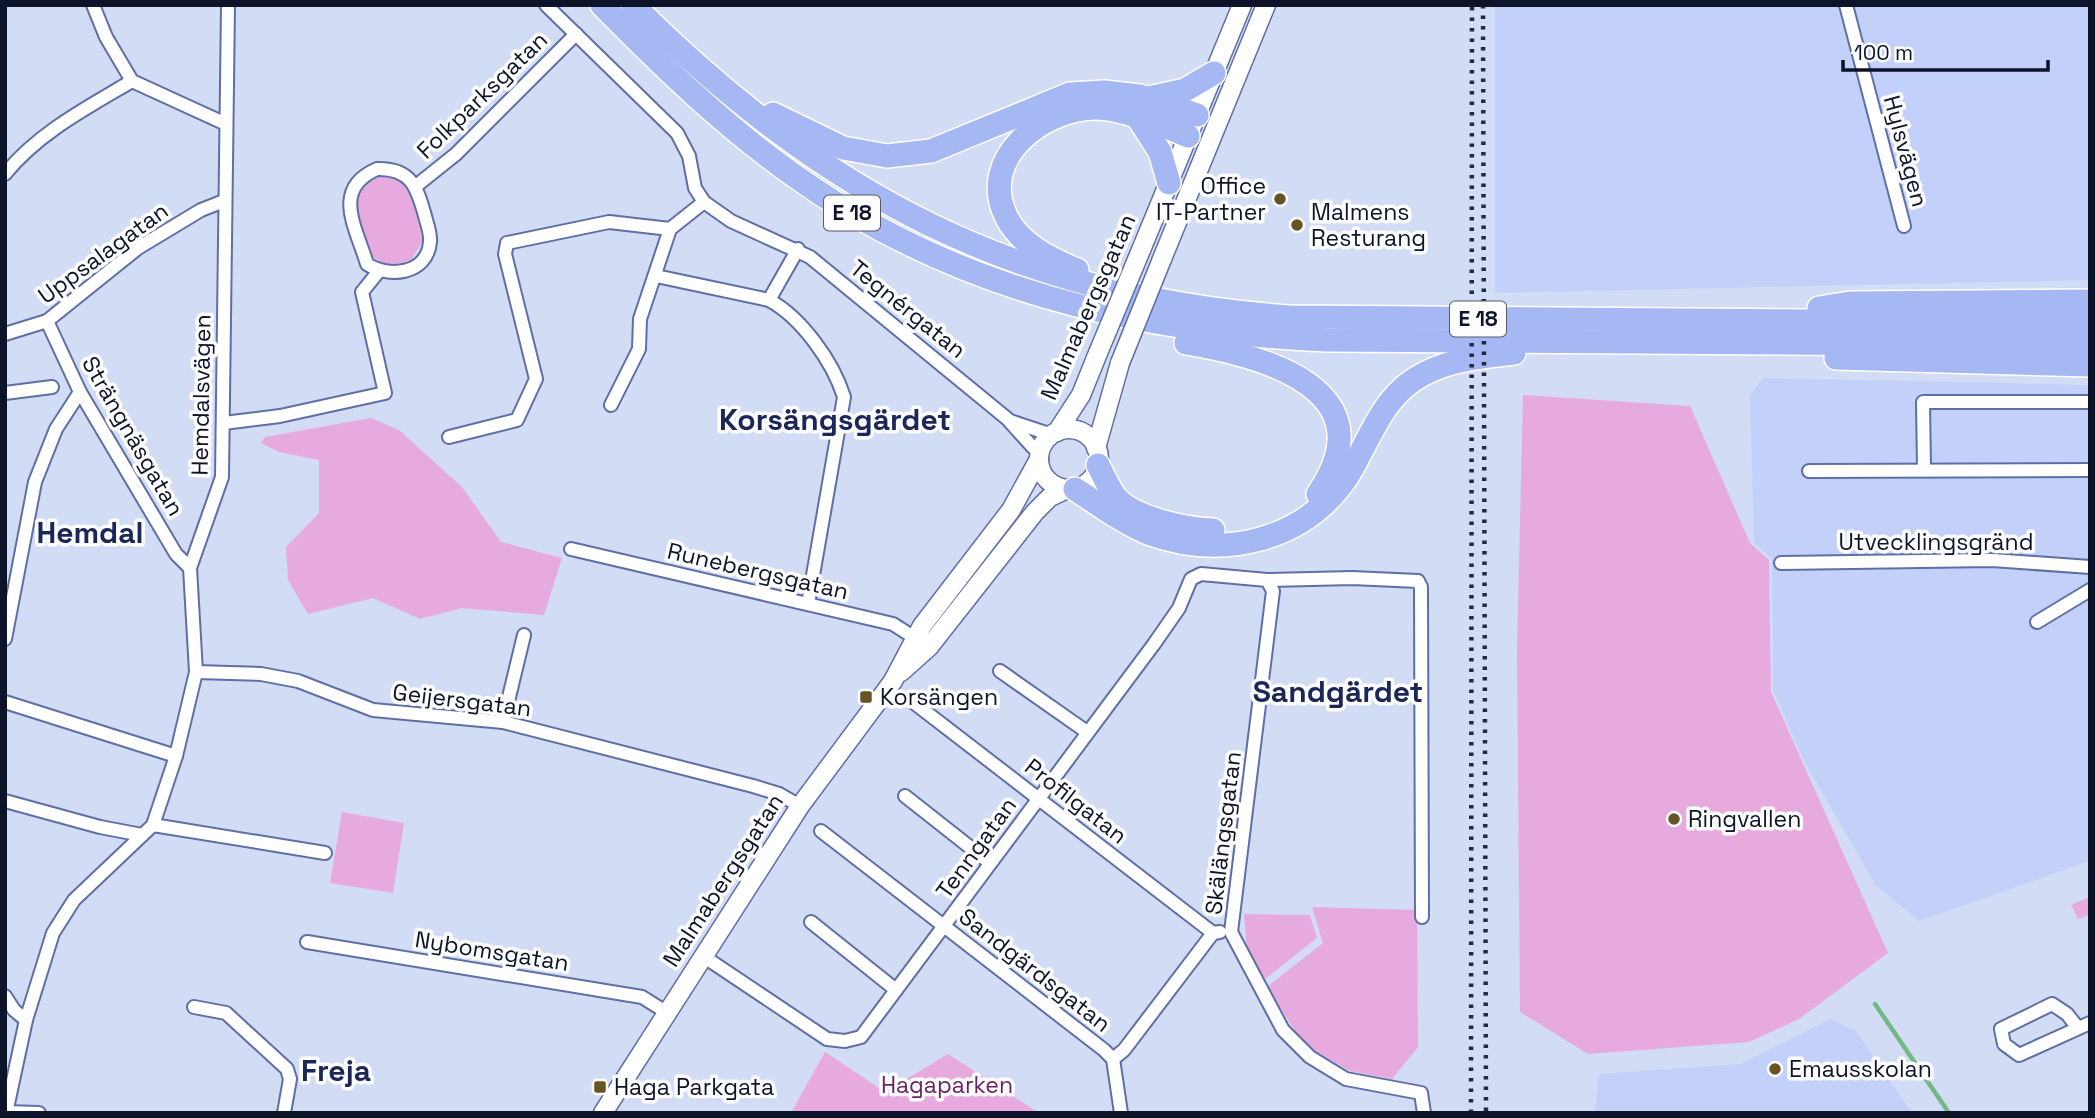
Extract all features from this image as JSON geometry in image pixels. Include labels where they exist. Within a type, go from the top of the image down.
[{"type":"highway","name":"E 18","points":[[602,5],[723,118],[793,175],[854,214],[950,262],[989,278],[1089,310],[1157,323],[1276,338],[2090,345]]},
{"type":"highway","name":"E 18","points":[[634,5],[750,111],[851,184],[955,239],[1050,275],[1097,288],[1178,305],[1289,317],[2090,323]]},
{"type":"highway","name":"E 18","points":[[658,29],[676,30],[745,94],[783,120],[843,148],[872,155],[915,155],[931,151],[1070,94],[1104,92],[1149,98],[1207,119]]},
{"type":"highway","points":[[1149,98],[1185,90],[1214,73]]},
{"type":"highway","name":"E 18","points":[[1097,288],[1086,273],[1042,254],[1022,238],[1006,217],[1002,204],[1003,167],[1022,138],[1044,121],[1062,113],[1096,108],[1114,110],[1198,140]]},
{"type":"highway","points":[[1139,119],[1160,152],[1168,183]]},
{"type":"highway","name":"E 18","points":[[1743,320],[1850,303],[2090,301]]},
{"type":"highway","name":"E 18","points":[[1097,457],[1113,495],[1133,509],[1168,523],[1198,529],[1234,530],[1267,525],[1303,508],[1318,494],[1332,472],[1338,454],[1337,429],[1331,408],[1319,391],[1277,366],[1216,348],[1167,339],[1157,323]]},
{"type":"highway","name":"E 18","points":[[1071,489],[1145,532],[1175,541],[1239,544],[1273,536],[1295,527],[1331,498],[1348,474],[1385,408],[1410,382],[1446,364],[1523,352],[1547,342]]},
{"type":"highway","name":"E 18","points":[[1726,343],[1763,354],[2090,365]]},
{"type":"main road","name":"Malmabergsgatan","points":[[1207,119],[1214,73],[1242,5]]},
{"type":"main road","name":"Malmabergsgatan","points":[[1097,457],[1120,363],[1162,259],[1198,140],[1266,5]]},
{"type":"main road","name":"Malmabergsgatan","points":[[1054,433],[1081,395],[1168,183],[1198,140]]},
{"type":"main road","points":[[1074,430],[1085,435],[1097,457],[1086,484],[1071,489],[1052,485],[1044,477],[1039,457],[1054,433],[1074,430]]},
{"type":"main road","name":"Malmabergsgatan","points":[[922,642],[1011,510],[1039,457]]},
{"type":"main road","name":"Malmabergsgatan","points":[[603,1113],[800,806],[892,681],[922,642],[1035,512],[1050,497],[1071,489]]},
{"type":"street","points":[[93,5],[106,37],[132,81],[226,124]]},
{"type":"street","name":"Hemdalsvägen","points":[[6,1112],[26,1020],[53,933],[64,913],[153,825],[176,755],[196,672],[190,568],[222,477],[228,5]]},
{"type":"street","points":[[547,5],[677,133],[688,156],[695,188],[704,201],[670,229],[640,319],[639,349],[611,405]]},
{"type":"street","name":"Hylsvägen","points":[[1846,5],[1904,226]]},
{"type":"street","name":"Folkparksgatan","points":[[416,186],[456,154],[576,34]]},
{"type":"street","points":[[5,174],[29,148],[132,81]]},
{"type":"street","points":[[377,169],[403,173],[416,186],[430,242],[427,252],[400,274],[379,271],[367,264],[349,202],[350,195],[364,175],[377,169]]},
{"type":"street","name":"Uppsalagatan","points":[[5,334],[47,321],[138,248],[201,210],[224,201]]},
{"type":"street","name":"Tegnérgatan","points":[[704,201],[731,221],[797,249],[845,284],[1010,421],[1039,457]]},
{"type":"street","points":[[449,437],[517,420],[536,379],[505,254],[507,243],[609,222],[670,229]]},
{"type":"street","points":[[769,300],[797,249]]},
{"type":"street","points":[[224,423],[290,414],[385,393],[362,292],[379,271]]},
{"type":"street","points":[[656,276],[769,300],[801,326],[839,381],[844,397],[808,604]]},
{"type":"street","name":"Strängnäsgatan","points":[[47,321],[80,392],[176,554],[190,568]]},
{"type":"street","points":[[5,393],[52,387]]},
{"type":"street","points":[[5,639],[35,482],[56,429],[80,392]]},
{"type":"street","points":[[1924,470],[1923,402],[2090,402]]},
{"type":"street","name":"Tegnérgatan","points":[[1010,421],[1054,433]]},
{"type":"street","points":[[1809,471],[2090,470]]},
{"type":"street","name":"Runebergsgatan","points":[[571,549],[893,624],[922,642]]},
{"type":"street","name":"Utvecklingsgränd","points":[[1781,564],[1992,560],[2090,567]]},
{"type":"street","name":"Tenngatan","points":[[703,956],[827,1039],[845,1041],[860,1037],[1154,644],[1179,608],[1191,579],[1201,574],[1249,576],[1267,580]]},
{"type":"street","points":[[1267,580],[1418,581],[1421,600],[1422,917]]},
{"type":"street","name":"Skälängsgatan","points":[[1267,580],[1273,591],[1231,932],[1273,1013],[1294,1042],[1328,1071],[1346,1079],[1421,1093],[1424,1113]]},
{"type":"street","points":[[2037,622],[2090,590]]},
{"type":"street","points":[[503,722],[524,635]]},
{"type":"street","points":[[1000,671],[1087,732]]},
{"type":"street","name":"Geijersgatan","points":[[196,672],[261,674],[298,681],[373,710],[503,722],[753,786],[779,794],[800,806]]},
{"type":"street","points":[[5,702],[176,755]]},
{"type":"street","name":"Profilgatan","points":[[912,702],[1213,933]]},
{"type":"street","points":[[905,796],[990,863]]},
{"type":"street","points":[[5,801],[100,827],[142,835]]},
{"type":"street","points":[[153,825],[325,853]]},
{"type":"street","name":"Sandgärdsgatan","points":[[821,831],[1113,1059],[1113,1076],[1121,1113]]},
{"type":"street","points":[[811,922],[896,990]]},
{"type":"street","points":[[1113,1059],[1124,1050],[1213,933],[1231,932]]},
{"type":"street","name":"Nybomsgatan","points":[[307,942],[642,998],[666,1012]]},
{"type":"street","points":[[5,996],[14,1010],[26,1020]]},
{"type":"street","points":[[2052,1004],[2084,1026],[2019,1055],[2004,1044],[2001,1028],[2052,1004]]},
{"type":"street","points":[[194,1007],[226,1013],[287,1069],[290,1079],[284,1113]]},
{"type":"street","points":[[6,1112],[39,1113]]},
{"type":"shaded area","points":[[1495,5],[2090,5],[2090,280],[1495,293]]},
{"type":"shaded area","points":[[1763,378],[2090,385],[2090,861],[1919,921],[1875,884],[1804,761],[1773,690],[1772,559],[1754,543],[1750,395]]},
{"type":"shaded area","name":"Emausskolan","points":[[1831,1019],[1856,1031],[1912,1113],[1595,1113],[1599,1074],[1740,1064]]},
{"type":"green space","points":[[391,172],[409,184],[424,239],[411,260],[390,266],[370,256],[355,203],[362,180]]},
{"type":"green space","name":"Ringvallen","points":[[1523,395],[1690,406],[1750,543],[1769,560],[1771,692],[1888,953],[1799,1019],[1749,1042],[1588,1054],[1520,1012],[1517,650]]},
{"type":"green space","points":[[371,418],[399,430],[462,487],[501,542],[562,558],[544,615],[462,608],[420,619],[373,598],[308,614],[288,580],[286,547],[319,513],[319,460],[279,452],[261,443],[265,437]]},
{"type":"green space","points":[[342,812],[404,823],[393,893],[330,883]]},
{"type":"green space","points":[[2090,897],[2090,915],[2078,919],[2071,905]]},
{"type":"green space","points":[[1312,907],[1417,910],[1418,1047],[1392,1079],[1350,1071],[1304,1045],[1267,987],[1323,943]]},
{"type":"green space","points":[[1244,914],[1310,915],[1317,938],[1265,979],[1247,950]]},
{"type":"green space","name":"Hagaparken","points":[[825,1052],[885,1092],[948,1054],[1039,1113],[791,1113]]},
{"type":"waterway","points":[[1875,1004],[1949,1113]]},
{"type":"railway","points":[[1471,1113],[1472,5]]},
{"type":"railway","points":[[1483,5],[1486,1113]]},
{"type":"place","name":"Office IT-Partner","points":[[1280,199]]},
{"type":"place","name":"Malmens Resturang","points":[[1297,225]]},
{"type":"place","name":"Korsängen","points":[[866,697]]},
{"type":"place","name":"Ringvallen","points":[[1674,819]]},
{"type":"place","name":"Emausskolan","points":[[1775,1069]]},
{"type":"place","name":"Haga Parkgata","points":[[600,1087]]},
{"type":"district","name":"Korsängsgärdet","points":[[835,420]]},
{"type":"district","name":"Hemdal","points":[[90,533]]},
{"type":"district","name":"Sandgärdet","points":[[1338,692]]},
{"type":"district","name":"Freja","points":[[336,1071]]}]
